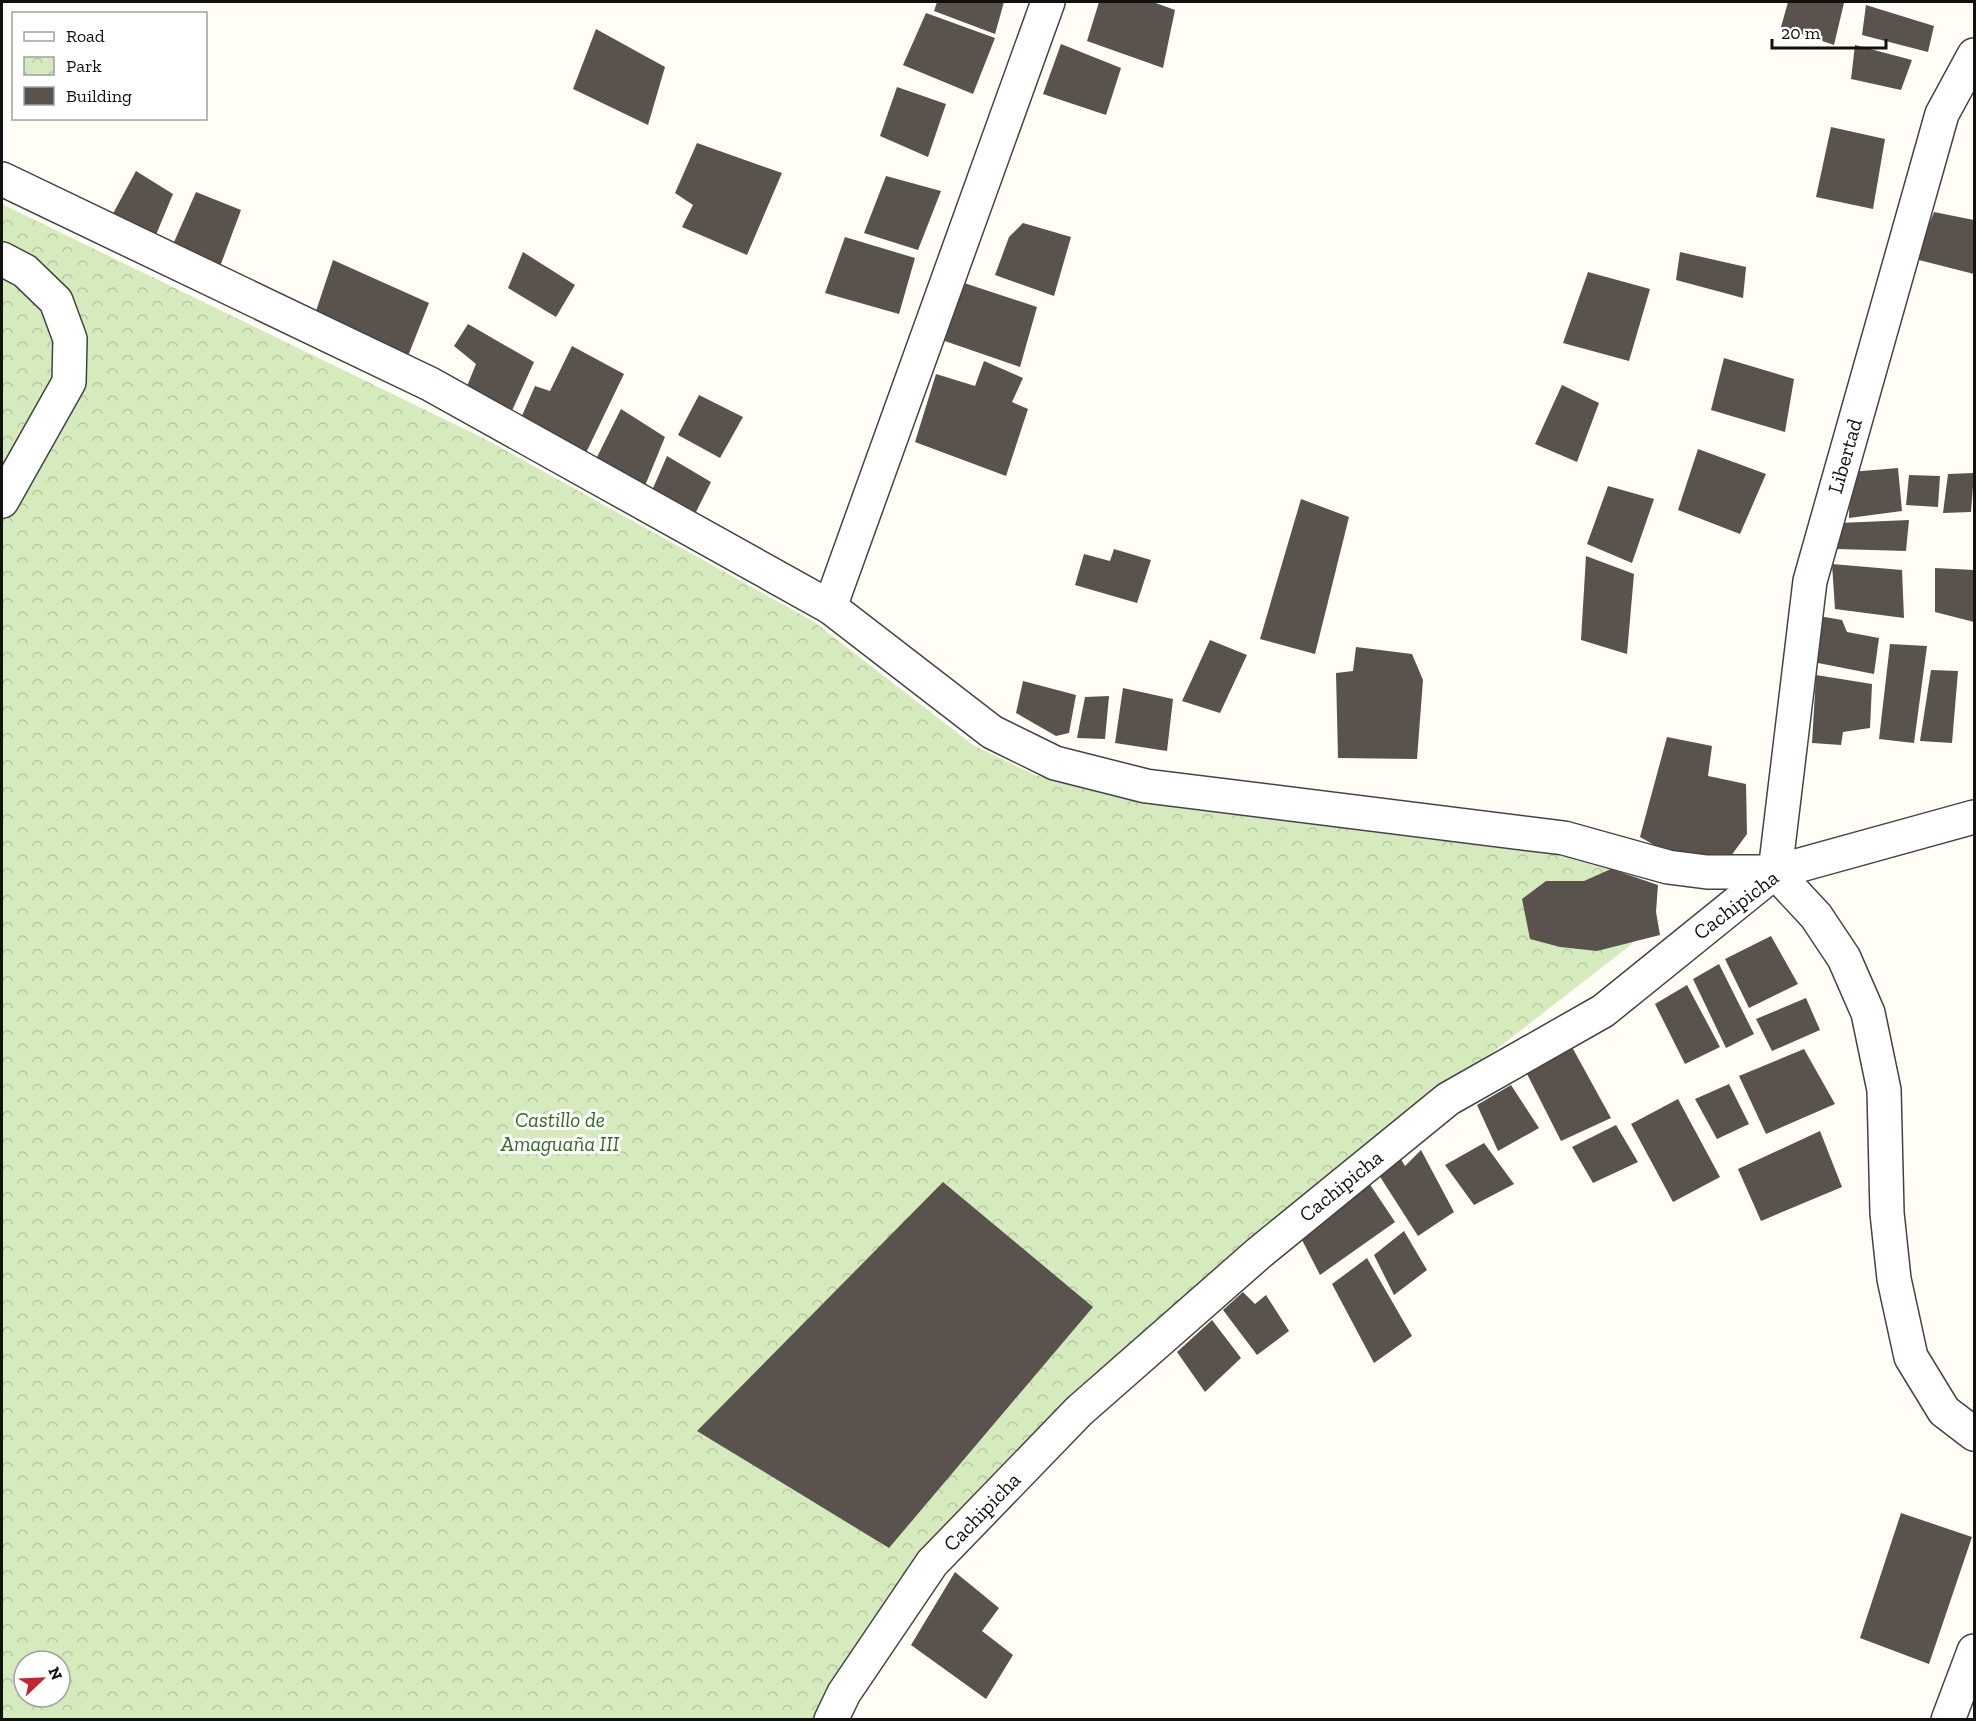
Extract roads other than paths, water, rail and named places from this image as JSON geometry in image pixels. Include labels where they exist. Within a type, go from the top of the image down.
[{"type":"street","points":[[830,607],[1048,2]]},
{"type":"street","name":"Libertad","points":[[1775,872],[1810,581],[1942,114],[1974,55]]},
{"type":"street","points":[[2,179],[430,384],[830,607],[992,732],[1055,763],[1146,786],[1564,838],[1668,867],[1707,872],[1775,872],[1816,916],[1844,958],[1868,1013],[1884,1090],[1887,1213],[1894,1279],[1911,1357],[1944,1412],[1974,1434]]},
{"type":"street","points":[[2,259],[25,271],[56,301],[70,339],[69,382],[2,501]]},
{"type":"street","name":"Cachipicha","points":[[831,1719],[844,1693],[932,1563],[1079,1411],[1259,1253],[1448,1099],[1603,1011],[1775,872],[1974,817]]},
{"type":"street","points":[[1948,1719],[1974,1651]]},
{"type":"park label","name":"Castillo de Amaguaña III","points":[[560,1132]]}]
